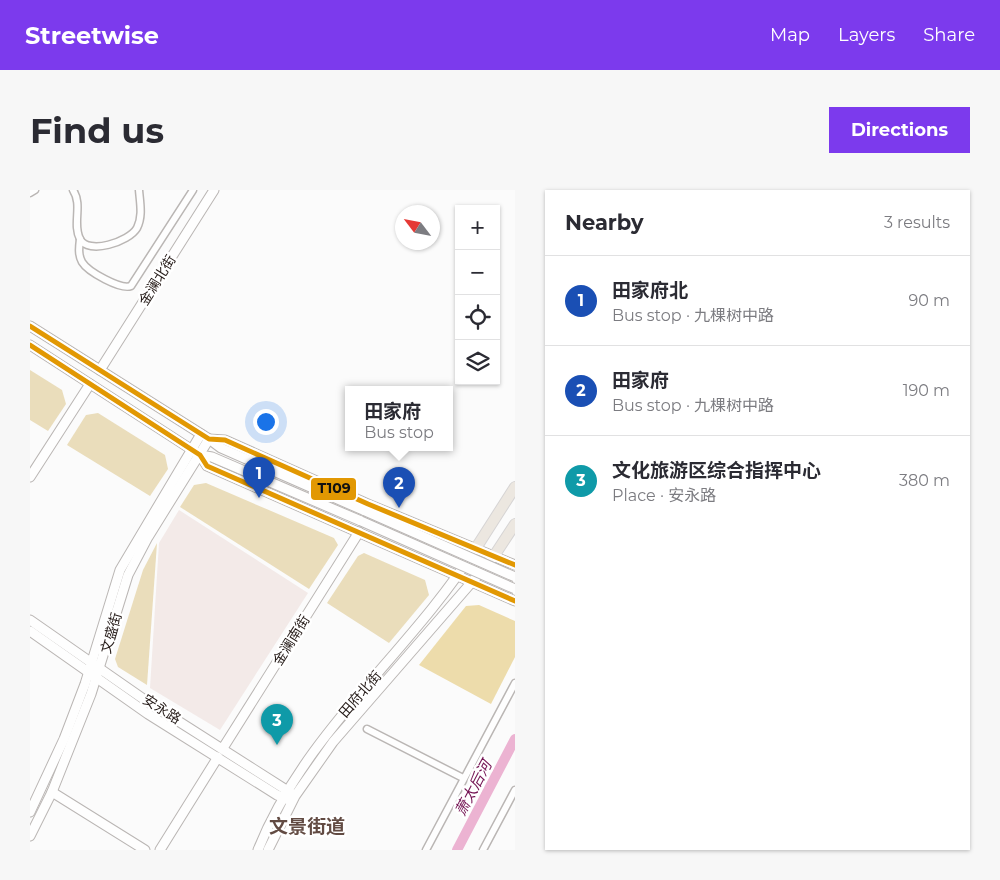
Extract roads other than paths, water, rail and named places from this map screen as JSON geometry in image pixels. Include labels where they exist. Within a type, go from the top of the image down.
[{"type":"main road","name":"金澜北街","points":[[100,370],[214,190]]},
{"type":"main road","points":[[30,326],[220,448],[515,577]]},
{"type":"main road","points":[[30,345],[196,452],[212,457],[515,589]]},
{"type":"main road","points":[[30,477],[90,384]]},
{"type":"main road","points":[[205,437],[225,440],[368,504],[515,565]]},
{"type":"main road","name":"文盛街","points":[[30,836],[52,792],[98,678],[128,574],[205,437]]},
{"type":"main road","points":[[196,452],[208,466],[515,601]]},
{"type":"main road","name":"文盛街","points":[[30,812],[64,739],[89,672],[120,570],[196,452]]},
{"type":"main road","points":[[476,548],[515,487]]},
{"type":"main road","points":[[494,556],[515,524]]},
{"type":"main road","name":"金澜南街","points":[[223,748],[359,532]]},
{"type":"main road","name":"田府北街","points":[[258,850],[325,735],[405,643],[458,577],[476,548]]},
{"type":"main road","name":"田府北街","points":[[268,850],[290,796],[344,729],[494,556]]},
{"type":"main road","name":"安永路","points":[[30,620],[142,698],[223,748],[290,796]]},
{"type":"main road","name":"安永路","points":[[30,631],[148,714],[290,796]]},
{"type":"main road","points":[[160,850],[218,756]]},
{"type":"main road","points":[[52,792],[145,850]]},
{"type":"street","points":[[30,193],[35,190]]},
{"type":"street","points":[[74,190],[78,204],[79,255],[85,266],[122,287],[131,286],[193,190]]},
{"type":"street","points":[[80,239],[84,243],[92,245],[115,244],[128,237],[134,232],[139,220],[139,190]]},
{"type":"street","points":[[426,850],[515,683]]},
{"type":"street","points":[[367,730],[463,778]]},
{"type":"street","points":[[483,850],[515,790]]},
{"type":"waterway","name":"萧太后河","points":[[457,850],[515,739]]},
{"type":"place","name":"田家府北","points":[[259,498]]},
{"type":"place","name":"田家府","points":[[399,508]]},
{"type":"place","name":"文化旅游区综合指挥中心","points":[[277,745]]},
{"type":"district","name":"文景街道","points":[[307,826]]}]
